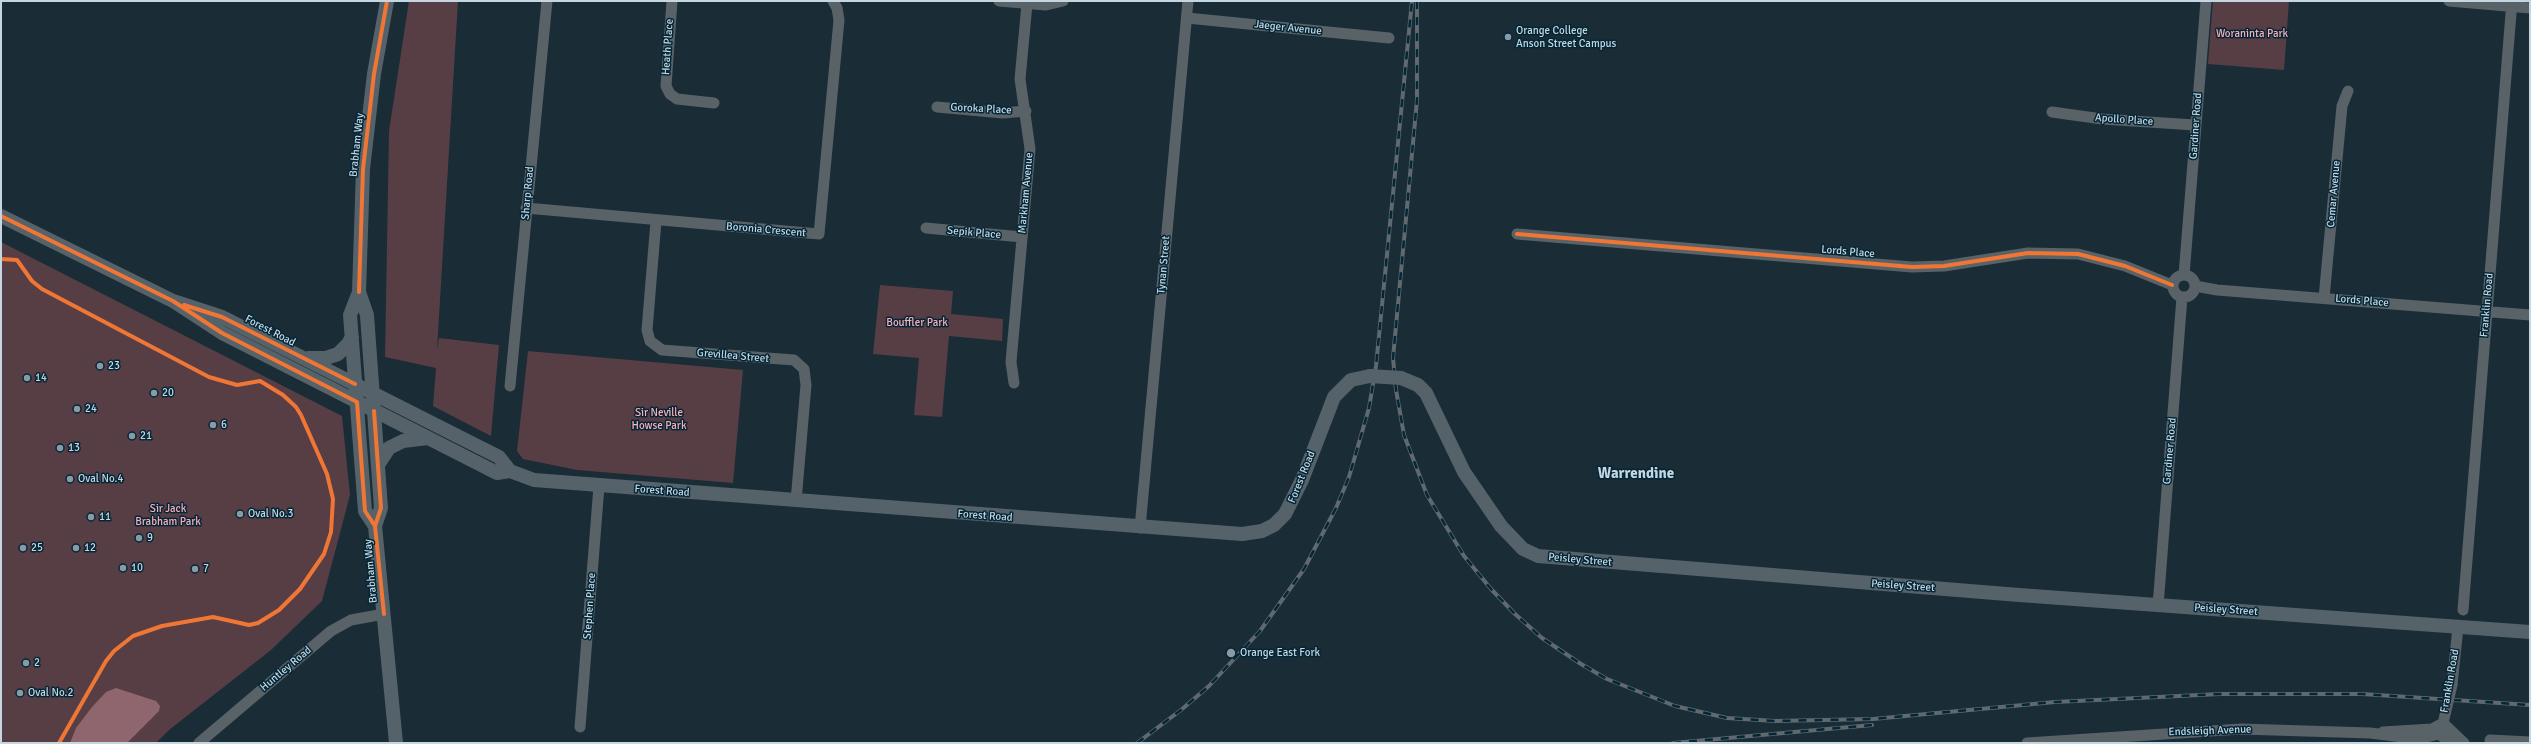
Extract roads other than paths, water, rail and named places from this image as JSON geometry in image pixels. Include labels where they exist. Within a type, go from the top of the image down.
[{"type":"main road","name":"Brabham Way","points":[[375,526],[365,511],[350,315],[359,292],[363,169],[374,74],[387,1]]},
{"type":"main road","name":"Forest Road","points":[[1,216],[173,301],[222,333],[497,473],[510,471],[534,480],[1140,528],[1242,534],[1262,531],[1274,525],[1293,502],[1334,397],[1351,380],[1370,376]]},
{"type":"main road","name":"Brabham Way","points":[[359,292],[367,315],[381,508],[375,526],[396,743]]},
{"type":"main road","name":"Forest Road","points":[[173,301],[222,317],[373,392],[499,457],[510,471]]},
{"type":"main road","points":[[301,357],[314,359],[334,356],[345,347],[352,337]]},
{"type":"main road","name":"Peisley Street","points":[[1370,376],[1401,378],[1418,385],[1426,393],[1464,472],[1501,526],[1523,549],[1538,556],[2158,606],[2530,632]]},
{"type":"main road","points":[[378,465],[389,448],[404,441],[429,438]]},
{"type":"street","name":"Sharp Road","points":[[510,386],[547,1]]},
{"type":"street","name":"Heath Place","points":[[672,1],[666,86],[670,94],[677,99],[714,103]]},
{"type":"street","name":"Boronia Crescent","points":[[526,208],[656,221],[819,234],[839,20],[837,8],[833,1]]},
{"type":"street","points":[[999,1],[1054,5],[1062,1]]},
{"type":"street","name":"Tynan Street","points":[[1140,528],[1188,1]]},
{"type":"street","name":"Gardiner Road","points":[[2184,275],[2206,1]]},
{"type":"street","points":[[2449,1],[2512,4],[2530,8]]},
{"type":"street","name":"Markham Avenue","points":[[1014,383],[1011,362],[1030,149],[1020,70],[1026,4]]},
{"type":"street","name":"Franklin Road","points":[[2463,610],[2512,4]]},
{"type":"street","name":"Jaeger Avenue","points":[[1186,18],[1389,38]]},
{"type":"street","name":"Cemar Avenue","points":[[2324,298],[2342,106],[2348,91]]},
{"type":"street","name":"Goroka Place","points":[[937,107],[1003,113],[1026,110]]},
{"type":"street","name":"Apollo Place","points":[[2052,112],[2102,119],[2196,125]]},
{"type":"street","name":"Grevillea Street","points":[[656,221],[647,330],[650,340],[662,350],[794,360],[804,369],[806,385],[796,501]]},
{"type":"street","name":"Sepik Place","points":[[926,228],[1022,237]]},
{"type":"street","name":"Lords Place","points":[[1517,234],[1912,267],[1944,266],[2028,253],[2078,254],[2125,266],[2172,285]]},
{"type":"street","points":[[2184,275],[2193,280],[2195,286],[2190,296],[2182,298],[2176,295],[2172,285],[2175,279],[2184,275]]},
{"type":"street","name":"Lords Place","points":[[2195,286],[2530,315]]},
{"type":"street","name":"Gardiner Road","points":[[2158,606],[2182,298]]},
{"type":"street","name":"Stephen Place","points":[[580,727],[599,486]]},
{"type":"street","name":"Huntley Road","points":[[199,743],[331,631],[351,620],[384,614]]},
{"type":"street","name":"Franklin Road","points":[[2440,726],[2452,685],[2458,627]]},
{"type":"street","points":[[2440,726],[2451,743]]},
{"type":"street","points":[[2440,726],[2464,743]]},
{"type":"street","name":"Endsleigh Avenue","points":[[2398,737],[2440,726]]},
{"type":"street","name":"Endsleigh Avenue","points":[[2027,743],[2241,729],[2370,733],[2415,741],[2440,726]]},
{"type":"street","points":[[2490,740],[2530,742]]},
{"type":"railway","points":[[1137,743],[1181,710],[1209,686],[1260,631],[1304,569],[1336,508],[1349,477],[1369,408],[1376,366],[1412,1]]},
{"type":"railway","points":[[1417,1],[1417,100],[1393,358],[1396,390],[1404,435],[1427,495],[1464,556],[1491,589],[1515,614],[1542,638],[1581,664],[1607,679],[1675,706],[1727,718],[1775,721],[1873,719],[2055,702],[2220,694],[2362,694],[2530,705]]},
{"type":"railway","points":[[1673,743],[1872,725]]},
{"type":"place","name":"Orange College Anson Street Campus","points":[[1508,37]]},
{"type":"place","name":"23","points":[[100,366]]},
{"type":"place","name":"14","points":[[27,378]]},
{"type":"place","name":"20","points":[[154,393]]},
{"type":"place","name":"24","points":[[77,409]]},
{"type":"place","name":"6","points":[[213,425]]},
{"type":"place","name":"21","points":[[132,436]]},
{"type":"place","name":"13","points":[[60,448]]},
{"type":"place","name":"Oval No.4","points":[[70,479]]},
{"type":"place","name":"Oval No.3","points":[[240,514]]},
{"type":"place","name":"11","points":[[91,517]]},
{"type":"place","name":"9","points":[[139,538]]},
{"type":"place","name":"25","points":[[23,548]]},
{"type":"place","name":"12","points":[[76,548]]},
{"type":"place","name":"10","points":[[123,568]]},
{"type":"place","name":"7","points":[[195,569]]},
{"type":"place","name":"Orange East Fork","points":[[1231,653]]},
{"type":"place","name":"2","points":[[26,663]]},
{"type":"place","name":"Oval No.2","points":[[20,693]]},
{"type":"district","name":"Warrendine","points":[[1636,474]]},
{"type":"park label","name":"Woraninta Park","points":[[2252,34]]},
{"type":"park label","name":"Bouffler Park","points":[[917,323]]},
{"type":"park label","name":"Sir Neville Howse Park","points":[[659,419]]},
{"type":"park label","name":"Sir Jack Brabham Park","points":[[168,515]]}]
